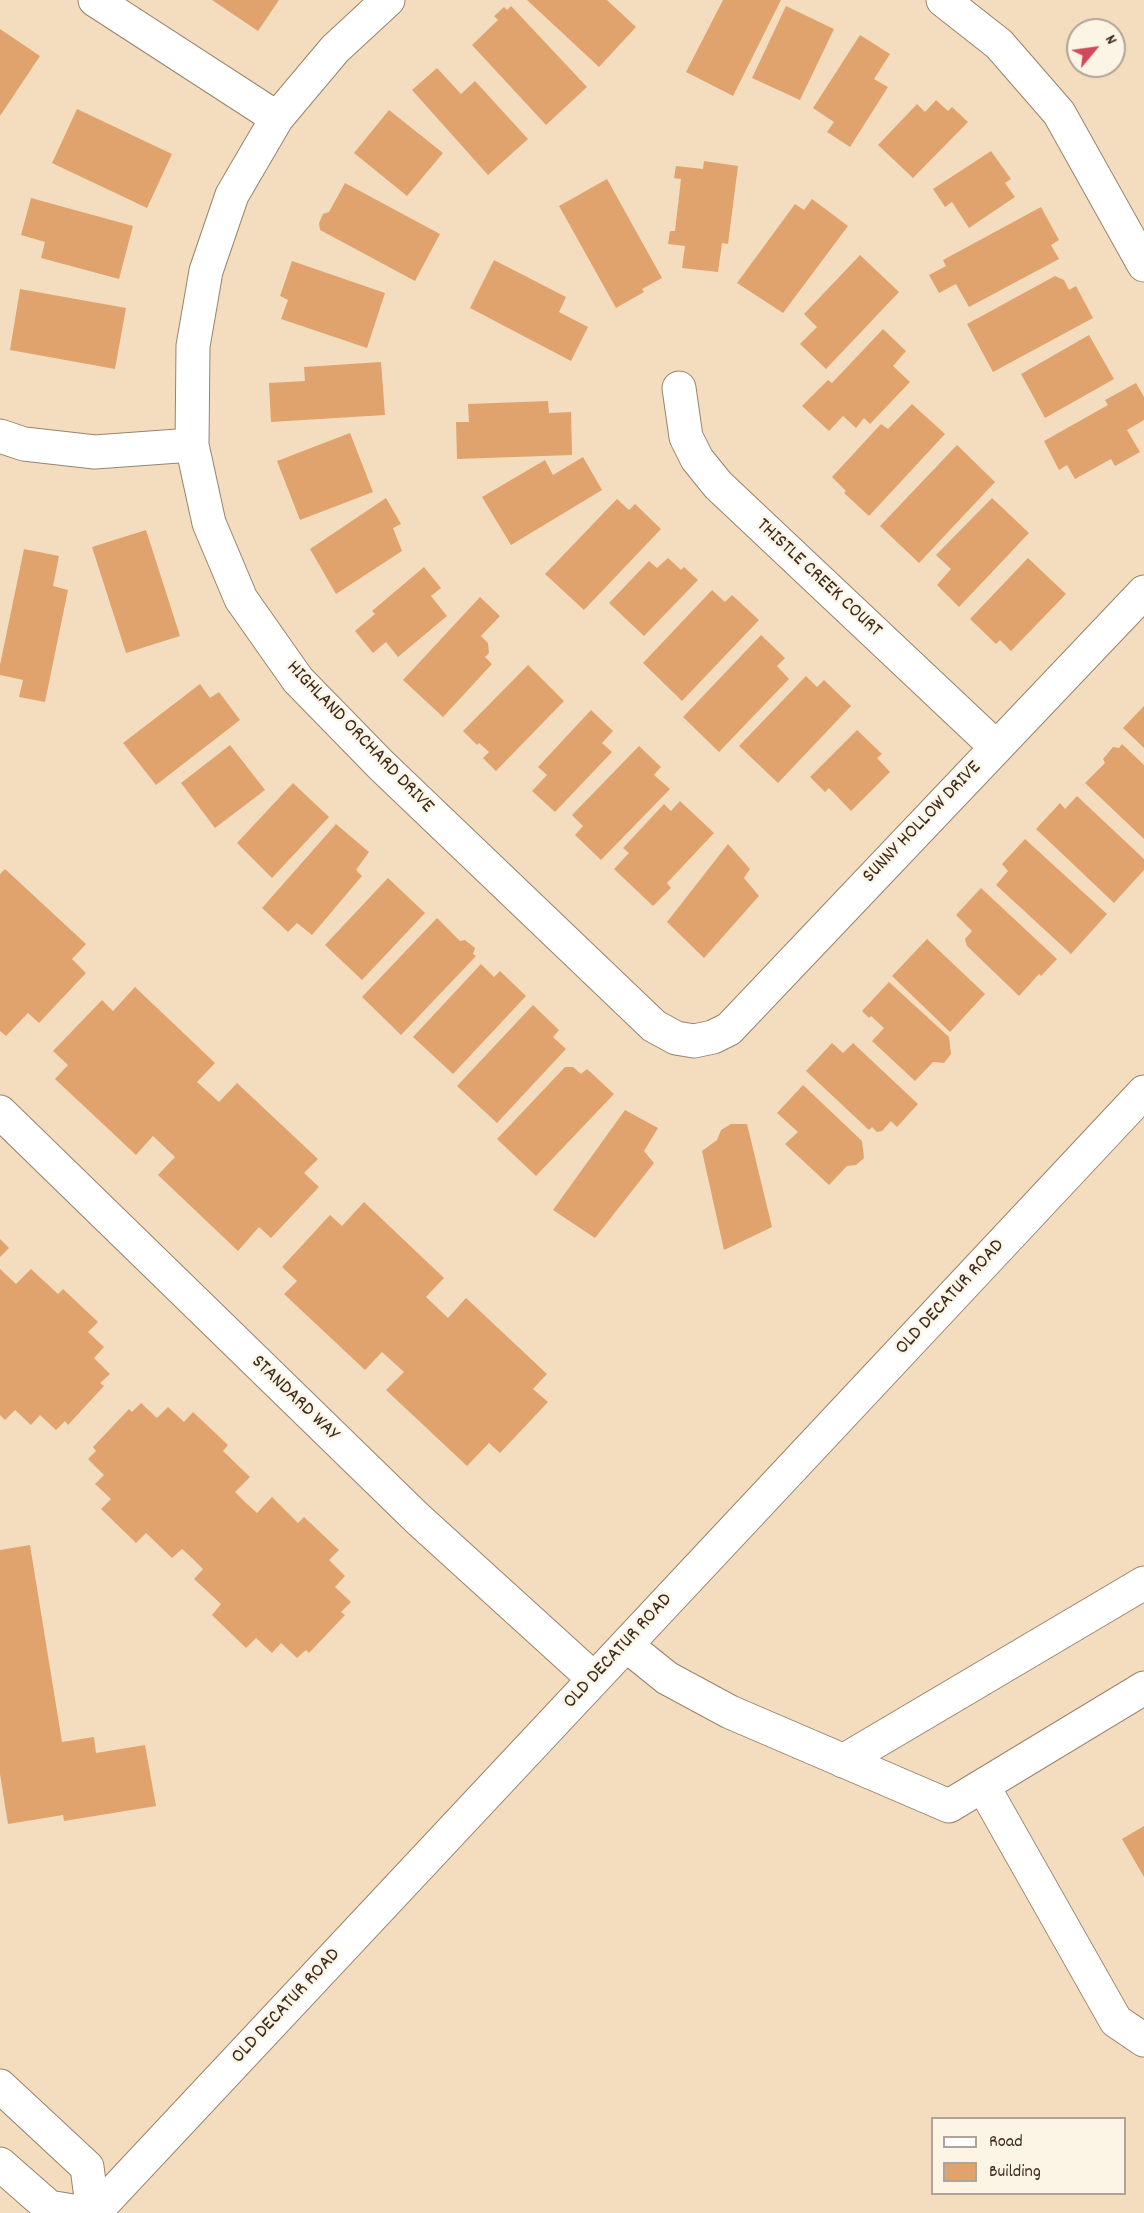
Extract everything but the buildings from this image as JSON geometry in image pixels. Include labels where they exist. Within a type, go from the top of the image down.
[{"type":"street","points":[[95,0],[277,118]]},
{"type":"street","name":"HIGHLAND ORCHARD DRIVE","points":[[388,0],[335,49],[277,118],[232,195],[206,271],[193,346],[192,446],[209,523],[241,598],[298,680],[381,765],[654,1026],[676,1038],[694,1041]]},
{"type":"street","points":[[943,0],[999,44],[1059,113],[1144,265]]},
{"type":"street","name":"THISTLE CREEK COURT","points":[[679,388],[686,437],[697,459],[718,485],[995,746]]},
{"type":"street","points":[[0,436],[24,444],[95,452],[192,446]]},
{"type":"street","name":"SUNNY HOLLOW DRIVE","points":[[694,1041],[713,1037],[729,1029],[995,746],[1144,592]]},
{"type":"street","name":"OLD DECATUR ROAD","points":[[94,2213],[1144,1092]]},
{"type":"street","name":"STANDARD WAY","points":[[0,1112],[418,1519],[594,1679]]},
{"type":"street","points":[[843,1761],[1144,1583]]},
{"type":"street","points":[[626,1645],[667,1678],[730,1712],[949,1806],[1144,1688]]},
{"type":"street","points":[[983,1786],[1116,2021],[1144,2040]]},
{"type":"street","points":[[0,2086],[87,2167],[94,2213]]},
{"type":"street","points":[[0,2164],[49,2207],[84,2213]]}]
